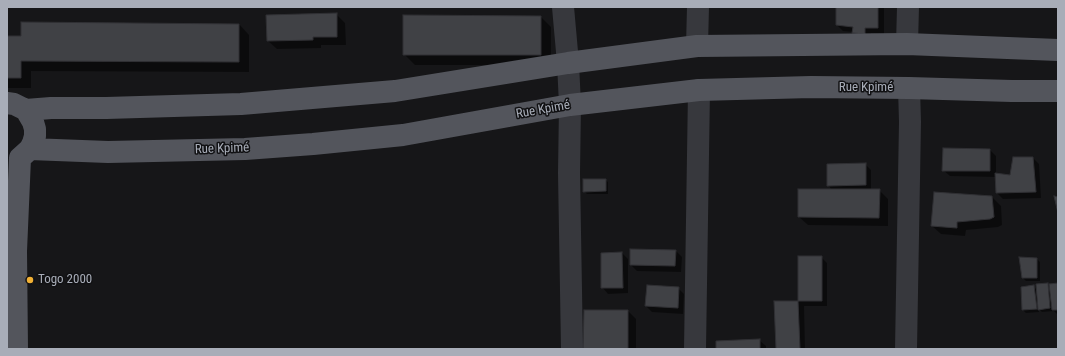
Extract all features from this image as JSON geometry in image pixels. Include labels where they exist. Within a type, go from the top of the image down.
[{"type":"main road","points":[[16,106],[52,108],[114,108],[241,104],[344,96],[395,91],[568,63],[697,46],[907,44],[1058,50]]},
{"type":"main road","name":"Rue Kpimé","points":[[19,157],[108,152],[245,149],[313,144],[403,135],[570,105],[699,90],[811,87],[1058,91]]},
{"type":"main road","points":[[16,106],[33,122],[35,129],[35,136],[19,157],[16,251],[17,349]]},
{"type":"street","points":[[564,7],[570,105],[569,173],[572,349]]},
{"type":"street","points":[[697,46],[698,7]]},
{"type":"street","points":[[907,44],[908,7]]},
{"type":"street","points":[[906,349],[910,122],[909,88]]},
{"type":"street","points":[[695,349],[699,90]]},
{"type":"building","points":[[836,7],[878,7],[878,28],[865,28],[865,34],[852,33],[853,27],[836,25]]},
{"type":"building","points":[[337,13],[337,37],[313,37],[313,40],[267,41],[266,15]]},
{"type":"building","points":[[403,15],[541,16],[541,55],[403,55]]},
{"type":"building","points":[[21,22],[239,24],[239,62],[21,61],[21,78],[7,78],[7,36],[21,36]]},
{"type":"building","points":[[943,148],[990,149],[990,171],[942,171]]},
{"type":"building","points":[[1013,157],[1033,157],[1036,192],[996,193],[995,173],[1010,175]]},
{"type":"building","points":[[866,163],[866,185],[827,186],[827,164]]},
{"type":"building","points":[[583,179],[606,179],[606,191],[583,192]]},
{"type":"building","points":[[798,189],[880,189],[879,218],[798,217]]},
{"type":"building","points":[[934,192],[992,196],[994,217],[990,219],[957,222],[957,228],[931,226]]},
{"type":"building","points":[[1054,196],[1058,197],[1058,213]]},
{"type":"building","points":[[630,249],[676,250],[675,266],[630,265]]},
{"type":"building","points":[[622,252],[623,288],[601,288],[601,253]]},
{"type":"building","points":[[798,256],[822,256],[822,301],[798,301]]},
{"type":"building","points":[[1019,257],[1037,258],[1037,278],[1022,278]]},
{"type":"building","points":[[1048,283],[1050,308],[1038,310],[1036,284]]},
{"type":"building","points":[[1058,283],[1058,310],[1052,310],[1049,284]]},
{"type":"building","points":[[647,285],[679,287],[678,308],[645,306]]},
{"type":"building","points":[[1034,285],[1037,309],[1022,310],[1021,287]]},
{"type":"building","points":[[774,301],[798,301],[800,349],[776,349]]},
{"type":"building","points":[[584,310],[628,310],[628,349],[583,349]]},
{"type":"building","points":[[760,339],[760,349],[716,349],[716,341]]},
{"type":"place","name":"Togo 2000","points":[[30,280]]}]
